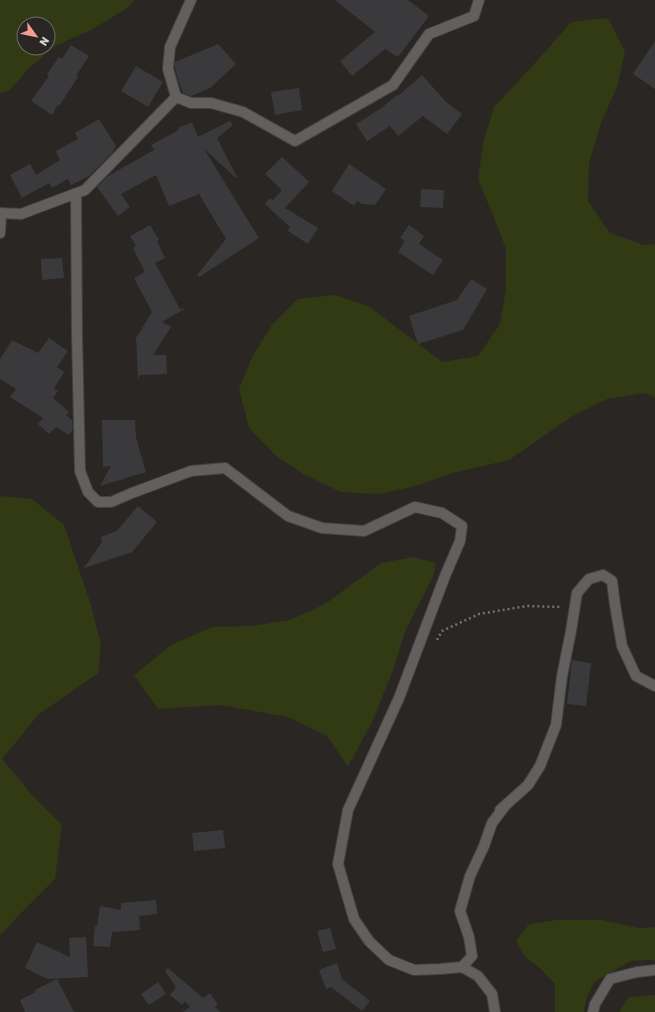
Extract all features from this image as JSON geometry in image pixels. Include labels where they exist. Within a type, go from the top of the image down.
[{"type":"street","points":[[191,0],[170,47],[168,69],[176,96],[191,103],[211,103],[243,112],[295,141],[392,84],[429,34],[474,16],[479,0]]},
{"type":"street","points":[[0,233],[0,213],[21,214],[85,190],[176,96]]},
{"type":"street","points":[[76,194],[80,471],[88,492],[98,502],[111,502],[191,471],[225,468],[288,516],[322,528],[364,531],[414,507],[442,513],[462,526],[460,541],[445,576],[399,698],[348,810],[338,864],[354,919],[369,941],[389,960],[414,970],[462,967],[478,976],[492,994],[495,1012]]},
{"type":"street","points":[[462,967],[472,956],[469,937],[460,912],[470,876],[484,846],[492,823],[502,809],[528,785],[540,766],[556,725],[562,676],[577,593],[589,579],[603,575],[612,581],[622,646],[636,676],[655,686]]},
{"type":"street","points":[[593,1012],[595,1004],[610,979],[637,972],[655,970]]},
{"type":"path","points":[[435,644],[442,631],[479,614],[527,606],[575,607]]},
{"type":"green space","points":[[0,0],[134,0],[126,9],[91,30],[56,46],[56,16],[16,16],[16,56],[43,56],[28,69],[10,90],[0,93]]},
{"type":"green space","points":[[608,18],[625,51],[617,87],[601,123],[589,163],[588,201],[610,233],[644,245],[655,244],[655,398],[645,393],[607,399],[571,417],[509,460],[452,473],[416,486],[379,494],[341,492],[305,475],[275,455],[249,428],[239,389],[253,355],[272,325],[298,299],[335,295],[370,307],[442,362],[478,356],[500,324],[506,289],[506,249],[478,180],[483,143],[494,107],[571,22]]},
{"type":"green space","points":[[0,496],[32,499],[64,525],[91,605],[101,644],[98,673],[38,715],[2,759],[33,796],[62,825],[55,879],[0,936]]},
{"type":"green space","points":[[413,557],[436,563],[433,577],[406,629],[392,673],[373,720],[348,767],[327,736],[288,717],[220,705],[158,709],[134,675],[171,645],[212,627],[252,626],[290,620],[325,604],[381,563]]},
{"type":"green space","points":[[557,920],[601,920],[639,928],[655,927],[655,961],[631,961],[594,982],[586,1000],[584,1012],[555,1012],[555,984],[541,969],[525,957],[516,941],[529,924]]},
{"type":"green space","points":[[655,995],[655,1012],[619,1012],[629,997]]},
{"type":"building","points":[[335,0],[408,0],[429,16],[398,57],[385,49],[352,76],[340,61],[375,32]]},
{"type":"building","points":[[655,41],[655,89],[633,74]]},
{"type":"building","points":[[218,44],[236,64],[210,88],[191,96],[183,93],[178,80],[175,62]]},
{"type":"building","points":[[71,45],[89,56],[76,76],[78,77],[59,106],[58,104],[52,115],[31,101],[49,76],[47,74],[59,57],[62,59]]},
{"type":"building","points":[[136,66],[163,82],[148,107],[121,91]]},
{"type":"building","points":[[422,75],[445,101],[462,114],[447,134],[423,116],[398,136],[390,126],[367,141],[356,124],[380,109],[397,95],[398,96]]},
{"type":"building","points":[[299,88],[302,110],[275,115],[271,92]]},
{"type":"building","points":[[99,119],[116,146],[112,153],[89,176],[71,185],[68,179],[52,188],[49,183],[22,198],[10,175],[30,164],[36,175],[60,160],[56,151],[78,139],[75,133]]},
{"type":"building","points":[[230,121],[233,125],[217,138],[237,177],[236,178],[204,149],[259,238],[199,277],[197,275],[226,239],[199,194],[169,206],[156,175],[121,194],[130,207],[118,216],[97,187],[108,176],[154,150],[151,145],[179,130],[178,128],[192,122],[198,137]]},
{"type":"building","points":[[282,157],[309,182],[285,208],[318,228],[308,244],[288,231],[290,227],[265,204],[270,198],[273,200],[282,190],[265,174]]},
{"type":"building","points":[[349,164],[386,189],[375,205],[362,204],[357,201],[354,206],[332,191]]},
{"type":"building","points":[[421,189],[444,190],[443,208],[420,207]]},
{"type":"building","points":[[150,225],[159,240],[157,241],[165,258],[155,263],[180,309],[186,308],[162,322],[171,327],[153,355],[166,355],[167,374],[140,375],[138,379],[136,338],[152,312],[134,278],[145,272],[133,248],[136,246],[130,236]]},
{"type":"building","points":[[409,225],[424,236],[419,244],[443,260],[433,275],[398,252],[405,241],[400,238]]},
{"type":"building","points":[[62,258],[64,278],[42,280],[41,259]]},
{"type":"building","points":[[471,279],[487,289],[463,330],[418,344],[409,316],[457,300]]},
{"type":"building","points":[[49,338],[68,351],[57,367],[64,372],[54,389],[58,391],[53,398],[69,412],[66,415],[72,420],[73,429],[69,435],[56,427],[49,434],[38,424],[43,418],[10,397],[16,389],[0,379],[0,359],[12,340],[38,353]]},
{"type":"building","points":[[102,420],[135,420],[136,438],[146,472],[100,486],[111,466],[103,467]]},
{"type":"building","points":[[138,506],[157,522],[132,552],[84,568],[102,542],[101,537],[117,531]]},
{"type":"building","points":[[572,660],[591,663],[586,706],[567,704]]},
{"type":"building","points":[[223,830],[225,848],[194,851],[192,833]]},
{"type":"building","points":[[156,900],[157,914],[139,916],[140,930],[112,932],[110,947],[93,946],[95,926],[97,926],[100,906],[121,910],[121,903]]},
{"type":"building","points":[[330,928],[336,949],[323,952],[317,931]]},
{"type":"building","points":[[86,937],[88,977],[47,979],[25,968],[37,942],[70,957],[69,938]]},
{"type":"building","points":[[337,963],[342,979],[370,1001],[362,1011],[331,987],[326,989],[319,970]]},
{"type":"building","points":[[168,968],[203,998],[210,993],[218,1005],[215,1007],[221,1012],[183,1012],[190,1007],[185,1001],[182,1005],[170,995],[176,987],[165,971]]},
{"type":"building","points":[[57,979],[74,1012],[25,1012],[20,1000],[36,992],[35,990]]},
{"type":"building","points":[[158,982],[166,994],[149,1005],[141,994]]}]
